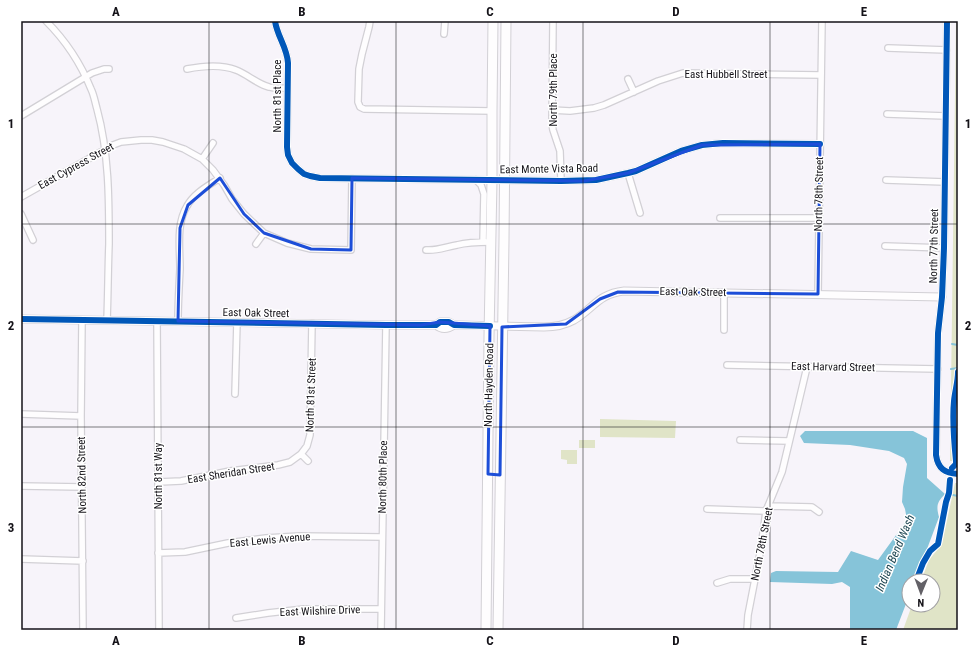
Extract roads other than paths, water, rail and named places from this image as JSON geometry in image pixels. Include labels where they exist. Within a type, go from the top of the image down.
[{"type":"main road","name":"North Hayden Road","points":[[486,630],[490,326],[487,242],[492,180],[494,21]]},
{"type":"main road","name":"North Hayden Road","points":[[498,630],[506,21]]},
{"type":"main road","points":[[488,474],[500,474]]},
{"type":"street","points":[[46,21],[66,44],[86,77],[102,127],[108,186],[109,223],[107,320]]},
{"type":"street","name":"North 81st Place","points":[[275,21],[288,56],[288,155],[292,163],[298,169]]},
{"type":"street","points":[[370,21],[359,69],[358,102],[360,107],[364,109],[492,111]]},
{"type":"street","points":[[444,34],[445,21]]},
{"type":"street","name":"North 79th Place","points":[[553,21],[552,110],[553,130],[560,151],[561,181]]},
{"type":"street","name":"North 78th Street","points":[[818,294],[822,21]]},
{"type":"street","name":"North 77th Street","points":[[947,21],[944,248],[942,297],[938,333],[936,455],[938,464],[943,470],[958,474]]},
{"type":"street","points":[[888,48],[947,50]]},
{"type":"street","points":[[187,69],[202,66],[228,68],[236,70],[262,85],[268,87],[287,88]]},
{"type":"street","points":[[21,116],[86,77],[104,69],[109,69]]},
{"type":"street","name":"East Hubbell Street","points":[[552,110],[570,111],[594,108],[658,81],[683,73],[821,75]]},
{"type":"street","points":[[628,79],[634,92]]},
{"type":"street","points":[[887,114],[946,116]]},
{"type":"street","name":"East Cypress Street","points":[[21,197],[113,145],[121,142],[152,140],[184,149],[202,159],[220,178],[232,199],[244,214],[264,233],[287,243],[311,249],[351,250],[352,178]]},
{"type":"street","points":[[202,159],[214,143]]},
{"type":"street","name":"East Monte Vista Road","points":[[298,169],[304,174],[315,177],[561,181],[596,180],[636,171],[681,151],[702,145],[820,144]]},
{"type":"street","points":[[628,173],[640,213]]},
{"type":"street","points":[[178,322],[180,228],[182,215],[194,196],[220,178]]},
{"type":"street","name":"North Hayden Road","points":[[476,180],[481,185],[484,194],[487,242]]},
{"type":"street","points":[[886,180],[945,182]]},
{"type":"street","points":[[21,214],[33,240]]},
{"type":"street","points":[[720,218],[819,218]]},
{"type":"street","points":[[256,244],[264,233]]},
{"type":"street","points":[[426,250],[441,250],[463,243],[487,242]]},
{"type":"street","points":[[885,246],[944,248]]},
{"type":"street","name":"East Oak Street","points":[[21,319],[436,325],[440,328],[449,328],[454,325],[544,327],[566,324],[579,317],[600,299],[624,291],[942,297]]},
{"type":"street","points":[[724,292],[724,330]]},
{"type":"street","name":"North 82nd Street","points":[[82,320],[81,416],[83,630]]},
{"type":"street","name":"North 81st Way","points":[[157,321],[159,630]]},
{"type":"street","points":[[235,394],[237,322]]},
{"type":"street","name":"North 81st Street","points":[[301,454],[307,446],[310,435],[312,323]]},
{"type":"street","name":"North 80th Place","points":[[381,630],[386,325]]},
{"type":"street","name":"East Harvard Street","points":[[727,365],[938,369]]},
{"type":"street","name":"North 78th Street","points":[[747,630],[748,615],[767,508],[782,472],[808,367]]},
{"type":"street","points":[[21,414],[81,416]]},
{"type":"street","points":[[740,440],[789,441]]},
{"type":"street","points":[[301,454],[308,461]]},
{"type":"street","name":"East Sheridan Street","points":[[159,482],[181,481],[230,471],[278,465],[290,462],[301,454]]},
{"type":"street","points":[[21,486],[82,487]]},
{"type":"street","points":[[706,509],[812,507],[819,512]]},
{"type":"street","name":"East Lewis Avenue","points":[[158,553],[185,552],[234,542],[298,536],[382,536]]},
{"type":"street","points":[[21,559],[83,561]]},
{"type":"street","points":[[717,583],[730,579],[755,579]]},
{"type":"street","name":"East Wilshire Drive","points":[[236,618],[304,609],[381,609]]},
{"type":"water","points":[[805,431],[913,431],[927,438],[927,478],[945,494],[940,499],[938,504],[939,517],[918,573],[901,573],[901,613],[902,613],[896,630],[850,630],[850,587],[842,582],[832,584],[770,582],[771,573],[776,571],[838,572],[851,551],[878,560],[907,520],[902,502],[907,464],[904,458],[889,451],[850,445],[804,443],[800,436]]},
{"type":"waterway","points":[[952,344],[958,345]]},
{"type":"waterway","points":[[951,369],[958,368]]},
{"type":"waterway","points":[[951,417],[958,416]]},
{"type":"waterway","name":"Indian Bend Wash","points":[[953,495],[958,496]]}]
